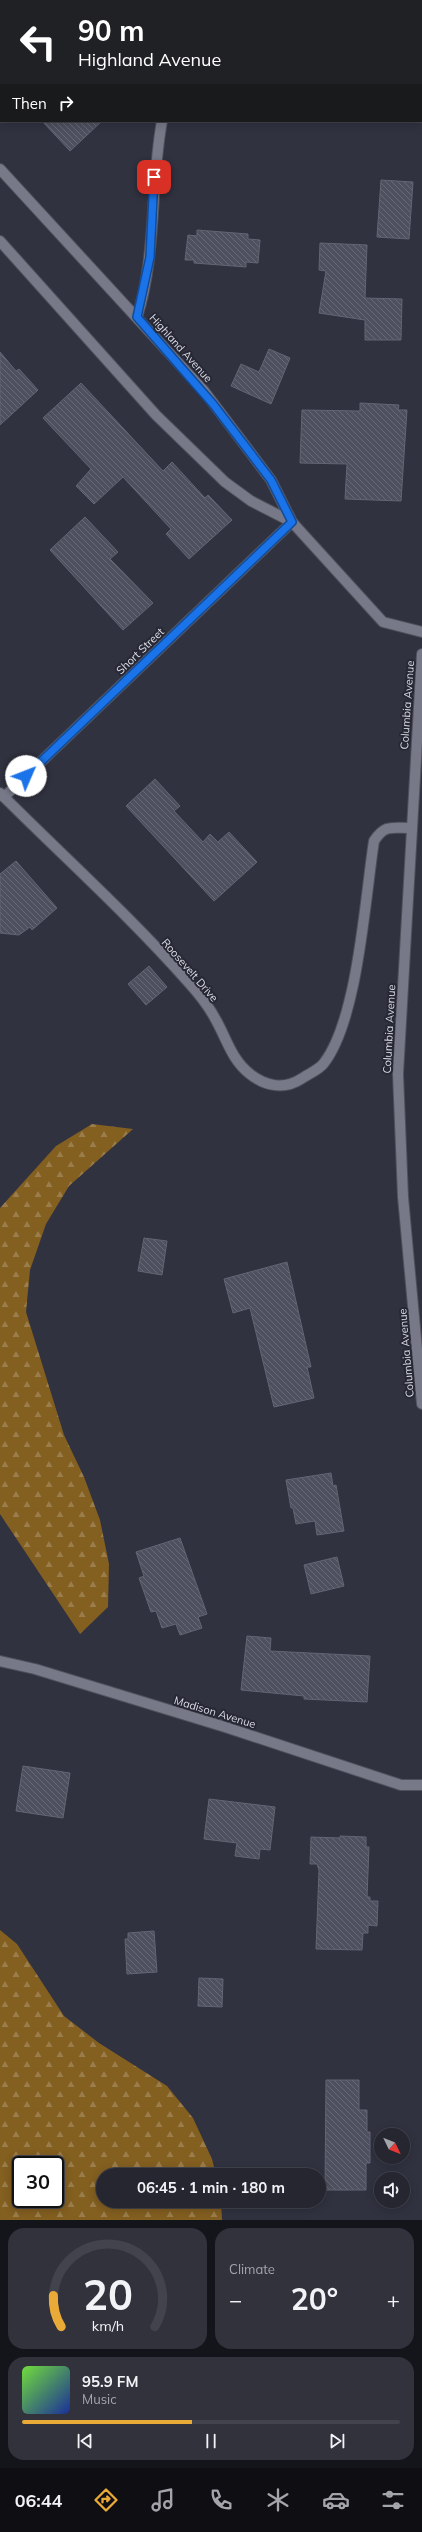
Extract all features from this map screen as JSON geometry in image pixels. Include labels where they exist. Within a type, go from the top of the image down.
[{"type":"street","points":[[137,317],[150,257],[156,153],[162,122]]},
{"type":"street","name":"Highland Avenue","points":[[0,170],[137,317],[218,410],[271,480],[292,522],[383,622],[422,632]]},
{"type":"street","name":"Highland Avenue","points":[[0,241],[156,415],[225,482],[251,501],[292,522]]},
{"type":"street","name":"Short Street","points":[[2,795],[292,522]]},
{"type":"street","name":"Columbia Avenue","points":[[422,654],[398,1074],[403,1197],[422,1404]]},
{"type":"street","name":"Roosevelt Drive","points":[[2,795],[116,906],[189,983],[217,1021],[226,1043],[238,1062],[250,1074],[267,1084],[282,1086],[296,1082],[323,1064],[335,1044],[344,1021],[357,961],[374,841],[381,831],[388,828],[411,828]]},
{"type":"street","name":"Madison Avenue","points":[[0,1660],[35,1669],[231,1729],[401,1785],[422,1785]]},
{"type":"green space","points":[[92,1124],[133,1129],[69,1186],[46,1224],[30,1270],[26,1312],[64,1435],[84,1477],[100,1520],[109,1564],[108,1607],[80,1634],[0,1514],[0,1208],[56,1146]]},
{"type":"green space","points":[[0,1930],[17,1944],[64,2016],[99,2043],[167,2086],[193,2118],[212,2159],[214,2168],[96,2168],[96,2208],[221,2208],[222,2220],[0,2220]]},
{"type":"building","points":[[43,122],[101,122],[70,151]]},
{"type":"building","points":[[381,180],[413,182],[409,239],[377,237]]},
{"type":"building","points":[[197,230],[248,234],[248,239],[260,240],[258,263],[246,262],[246,267],[194,263],[194,260],[185,260],[188,235],[197,236]]},
{"type":"building","points":[[320,243],[367,245],[365,298],[402,299],[401,340],[365,340],[365,320],[319,313],[326,271],[319,270]]},
{"type":"building","points":[[269,349],[290,358],[271,404],[231,386],[241,364],[259,372]]},
{"type":"building","points":[[0,352],[16,371],[19,369],[38,390],[0,425]]},
{"type":"building","points":[[81,383],[163,471],[172,462],[205,498],[208,495],[232,520],[189,559],[166,534],[171,529],[123,477],[94,504],[76,486],[91,469],[43,418]]},
{"type":"building","points":[[360,403],[399,405],[398,410],[407,410],[401,501],[345,499],[347,464],[300,463],[302,410],[360,411]]},
{"type":"building","points":[[85,517],[118,552],[110,559],[153,603],[123,630],[50,550]]},
{"type":"building","points":[[155,779],[180,806],[174,811],[203,842],[210,834],[218,842],[229,832],[257,862],[214,901],[126,806]]},
{"type":"building","points":[[16,861],[57,908],[32,930],[30,927],[19,935],[0,933],[0,874]]},
{"type":"building","points":[[149,966],[167,987],[146,1005],[128,984]]},
{"type":"building","points":[[144,1238],[167,1241],[162,1275],[138,1271]]},
{"type":"building","points":[[287,1262],[311,1367],[307,1367],[314,1398],[274,1407],[250,1308],[233,1313],[224,1279]]},
{"type":"building","points":[[331,1473],[333,1486],[336,1485],[344,1531],[317,1535],[315,1521],[296,1524],[293,1508],[291,1508],[286,1480]]},
{"type":"building","points":[[180,1538],[207,1614],[198,1617],[202,1628],[180,1635],[176,1624],[162,1628],[156,1611],[151,1612],[139,1578],[144,1576],[136,1552]]},
{"type":"building","points":[[337,1557],[344,1586],[311,1594],[304,1565]]},
{"type":"building","points":[[247,1636],[271,1638],[270,1651],[370,1656],[367,1702],[304,1699],[304,1696],[241,1690]]},
{"type":"building","points":[[23,1766],[70,1773],[63,1818],[16,1811]]},
{"type":"building","points":[[209,1799],[275,1807],[270,1850],[260,1849],[259,1859],[235,1856],[237,1843],[204,1839]]},
{"type":"building","points":[[340,1836],[366,1837],[366,1847],[369,1847],[367,1897],[370,1897],[370,1901],[378,1901],[377,1926],[368,1925],[368,1933],[363,1933],[362,1950],[316,1949],[319,1870],[317,1864],[310,1864],[311,1837],[340,1838]]},
{"type":"building","points":[[154,1931],[157,1972],[127,1974],[125,1939],[128,1939],[128,1933]]},
{"type":"building","points":[[199,1978],[223,1979],[222,2007],[198,2006]]},
{"type":"building","points":[[326,2080],[359,2080],[359,2110],[367,2110],[367,2132],[370,2132],[370,2163],[366,2163],[366,2190],[326,2190]]},
{"type":"route","points":[[26,776],[292,522],[271,480],[204,391],[137,317],[150,257],[154,177]]}]
